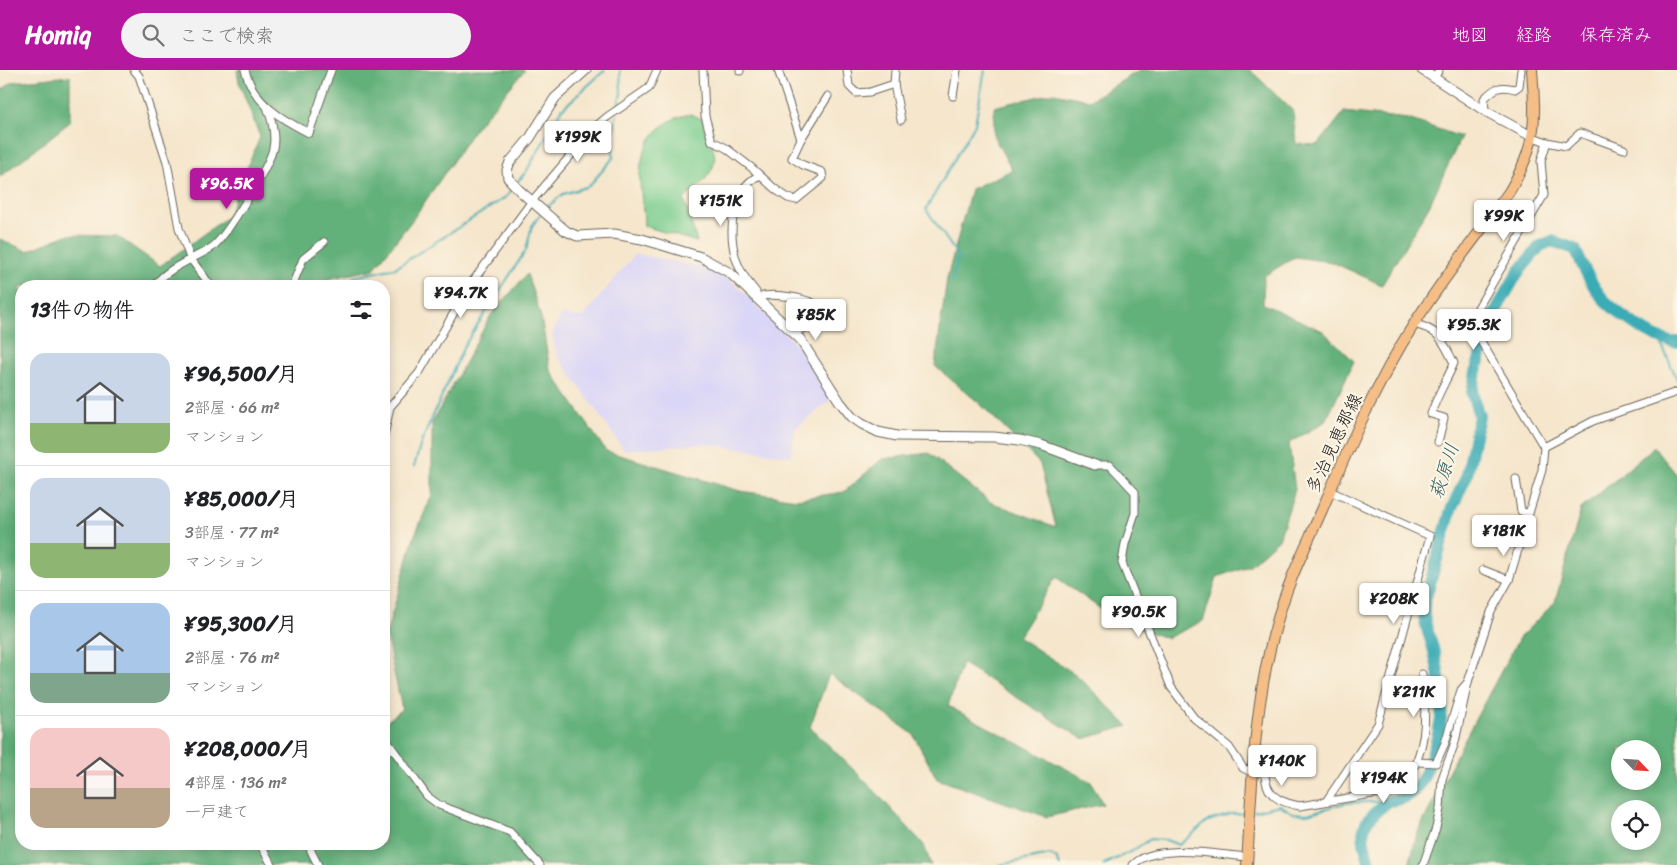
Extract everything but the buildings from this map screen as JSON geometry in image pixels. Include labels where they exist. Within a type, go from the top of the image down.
[{"type":"main road","name":"多治見恵那線","points":[[1248,861],[1251,788],[1262,689],[1276,622],[1297,565],[1381,382],[1414,324],[1509,192],[1528,156],[1536,121],[1532,70]]},
{"type":"street","points":[[134,70],[139,76],[167,162],[179,228],[190,258],[206,280]]},
{"type":"street","points":[[162,280],[190,258],[212,248],[225,235],[267,164],[273,148],[273,121],[252,86],[246,70]]},
{"type":"street","points":[[266,107],[282,119],[309,133],[331,70]]},
{"type":"street","points":[[586,70],[556,98],[530,138],[510,162],[507,170],[508,178],[520,191],[566,231],[577,236],[628,236],[718,265],[730,273],[793,333],[809,352],[840,402],[852,417],[878,432],[897,436],[994,437],[1019,440],[1041,444],[1095,465],[1110,465],[1135,492],[1135,513],[1125,544],[1122,563],[1171,687],[1194,718],[1229,747],[1243,768],[1253,771],[1262,770],[1270,791],[1284,802],[1300,806],[1396,790],[1418,762],[1425,714],[1422,674]]},
{"type":"street","points":[[390,407],[419,374],[470,285],[532,201],[594,128],[613,112],[649,88],[657,70]]},
{"type":"street","points":[[703,70],[705,116],[712,141],[726,148],[752,168],[758,176],[788,198],[796,200],[822,178],[822,172],[803,165],[792,158],[828,96]]},
{"type":"street","points":[[778,70],[802,139]]},
{"type":"street","points":[[847,70],[849,86],[856,93],[870,92],[894,84]]},
{"type":"street","points":[[895,70],[894,84],[901,120]]},
{"type":"street","points":[[954,96],[958,70]]},
{"type":"street","points":[[1422,70],[1437,74],[1485,111],[1533,137],[1566,146],[1580,133],[1624,148]]},
{"type":"street","points":[[1485,111],[1484,99],[1493,89],[1503,86],[1514,89],[1519,86],[1521,70]]},
{"type":"street","points":[[1423,865],[1436,828],[1440,809],[1442,779],[1455,742],[1468,682],[1491,612],[1509,580],[1542,470],[1544,447],[1476,333],[1472,318],[1544,195],[1541,161],[1547,142]]},
{"type":"street","points":[[755,297],[756,292],[743,275],[736,259],[732,237],[732,222],[736,204],[746,185],[758,176]]},
{"type":"street","points":[[294,280],[303,258],[324,242]]},
{"type":"street","points":[[755,297],[794,298],[817,304],[823,310],[822,316],[816,323],[793,333]]},
{"type":"street","points":[[1414,324],[1430,328],[1438,334],[1454,363],[1445,384],[1436,397],[1431,414],[1444,418],[1438,442]]},
{"type":"street","points":[[1544,447],[1593,421],[1677,392]]},
{"type":"street","points":[[1516,479],[1521,511],[1528,514]]},
{"type":"street","points":[[1328,800],[1378,724],[1430,536],[1330,491]]},
{"type":"street","points":[[1483,570],[1509,580]]},
{"type":"street","points":[[1418,762],[1436,763],[1445,743],[1461,690],[1468,682]]},
{"type":"street","points":[[390,745],[427,796],[439,805],[510,832],[540,865]]},
{"type":"street","points":[[263,850],[272,865]]},
{"type":"street","points":[[311,850],[318,865]]},
{"type":"street","points":[[1133,865],[1144,856],[1166,852],[1248,861]]},
{"type":"shaded area","points":[[635,254],[710,268],[733,282],[800,348],[831,400],[795,429],[791,456],[706,444],[624,450],[557,355],[552,335],[561,315],[583,317]]},
{"type":"green space","points":[[237,70],[525,70],[477,126],[413,219],[374,269],[324,280],[15,280],[15,850],[390,850],[390,719],[402,709],[390,654],[390,621],[414,537],[432,495],[432,423],[491,315],[527,274],[541,317],[550,370],[606,451],[740,491],[797,499],[844,492],[882,459],[929,453],[990,502],[1056,527],[1040,464],[979,403],[935,366],[947,278],[971,189],[1012,170],[994,137],[994,107],[1053,93],[1090,100],[1140,70],[1250,70],[1293,111],[1296,144],[1318,145],[1344,112],[1408,119],[1461,137],[1429,206],[1382,285],[1332,262],[1295,257],[1264,276],[1263,304],[1323,331],[1354,361],[1326,421],[1289,443],[1295,490],[1279,539],[1250,565],[1217,577],[1203,621],[1167,638],[1119,622],[1056,577],[1018,637],[1078,676],[1128,726],[1083,739],[962,663],[948,706],[1091,782],[1103,804],[1047,817],[937,779],[913,734],[829,674],[810,727],[872,788],[924,845],[931,865],[0,865],[0,239],[27,251],[67,235],[117,236],[160,266],[227,217],[260,137],[239,82]]},
{"type":"green space","points":[[70,76],[70,122],[0,177],[0,92],[12,82]]},
{"type":"green space","points":[[690,114],[702,119],[715,159],[710,173],[684,199],[697,242],[644,226],[640,183],[642,159],[651,138],[668,123],[678,117]]},
{"type":"green space","points":[[1654,447],[1677,475],[1677,865],[1409,865],[1417,834],[1461,746],[1519,638],[1555,602],[1581,509]]},
{"type":"waterway","points":[[517,182],[526,172],[562,109],[605,70]]},
{"type":"waterway","points":[[618,107],[621,93],[620,70]]},
{"type":"waterway","points":[[952,282],[958,256],[926,209],[975,124],[985,70]]},
{"type":"waterway","points":[[545,209],[563,194],[589,186],[614,157],[611,143],[617,114]]},
{"type":"waterway","points":[[350,280],[354,277],[395,268],[506,197],[513,188]]},
{"type":"waterway","points":[[414,467],[421,443],[464,346],[526,250],[532,226],[542,212]]},
{"type":"waterway","name":"萩原川","points":[[1370,865],[1363,834],[1367,822],[1389,801],[1403,799],[1413,792],[1421,782],[1427,769],[1437,737],[1442,711],[1442,699],[1438,670],[1425,622],[1424,604],[1451,510],[1467,475],[1479,416],[1472,393],[1477,367],[1494,314],[1517,274],[1540,246],[1552,241],[1575,249],[1592,283],[1605,301],[1647,331],[1668,341],[1677,342]]},
{"type":"waterway","points":[[1662,339],[1661,343],[1677,379]]},
{"type":"waterway","points":[[1254,811],[1280,805],[1293,813],[1307,814],[1345,803],[1389,801]]},
{"type":"waterway","points":[[1103,865],[1132,851],[1150,839],[1166,840],[1179,845],[1208,821],[1231,814],[1247,813]]},
{"type":"waterway","points":[[999,865],[1050,855],[1056,858],[1060,865]]}]
